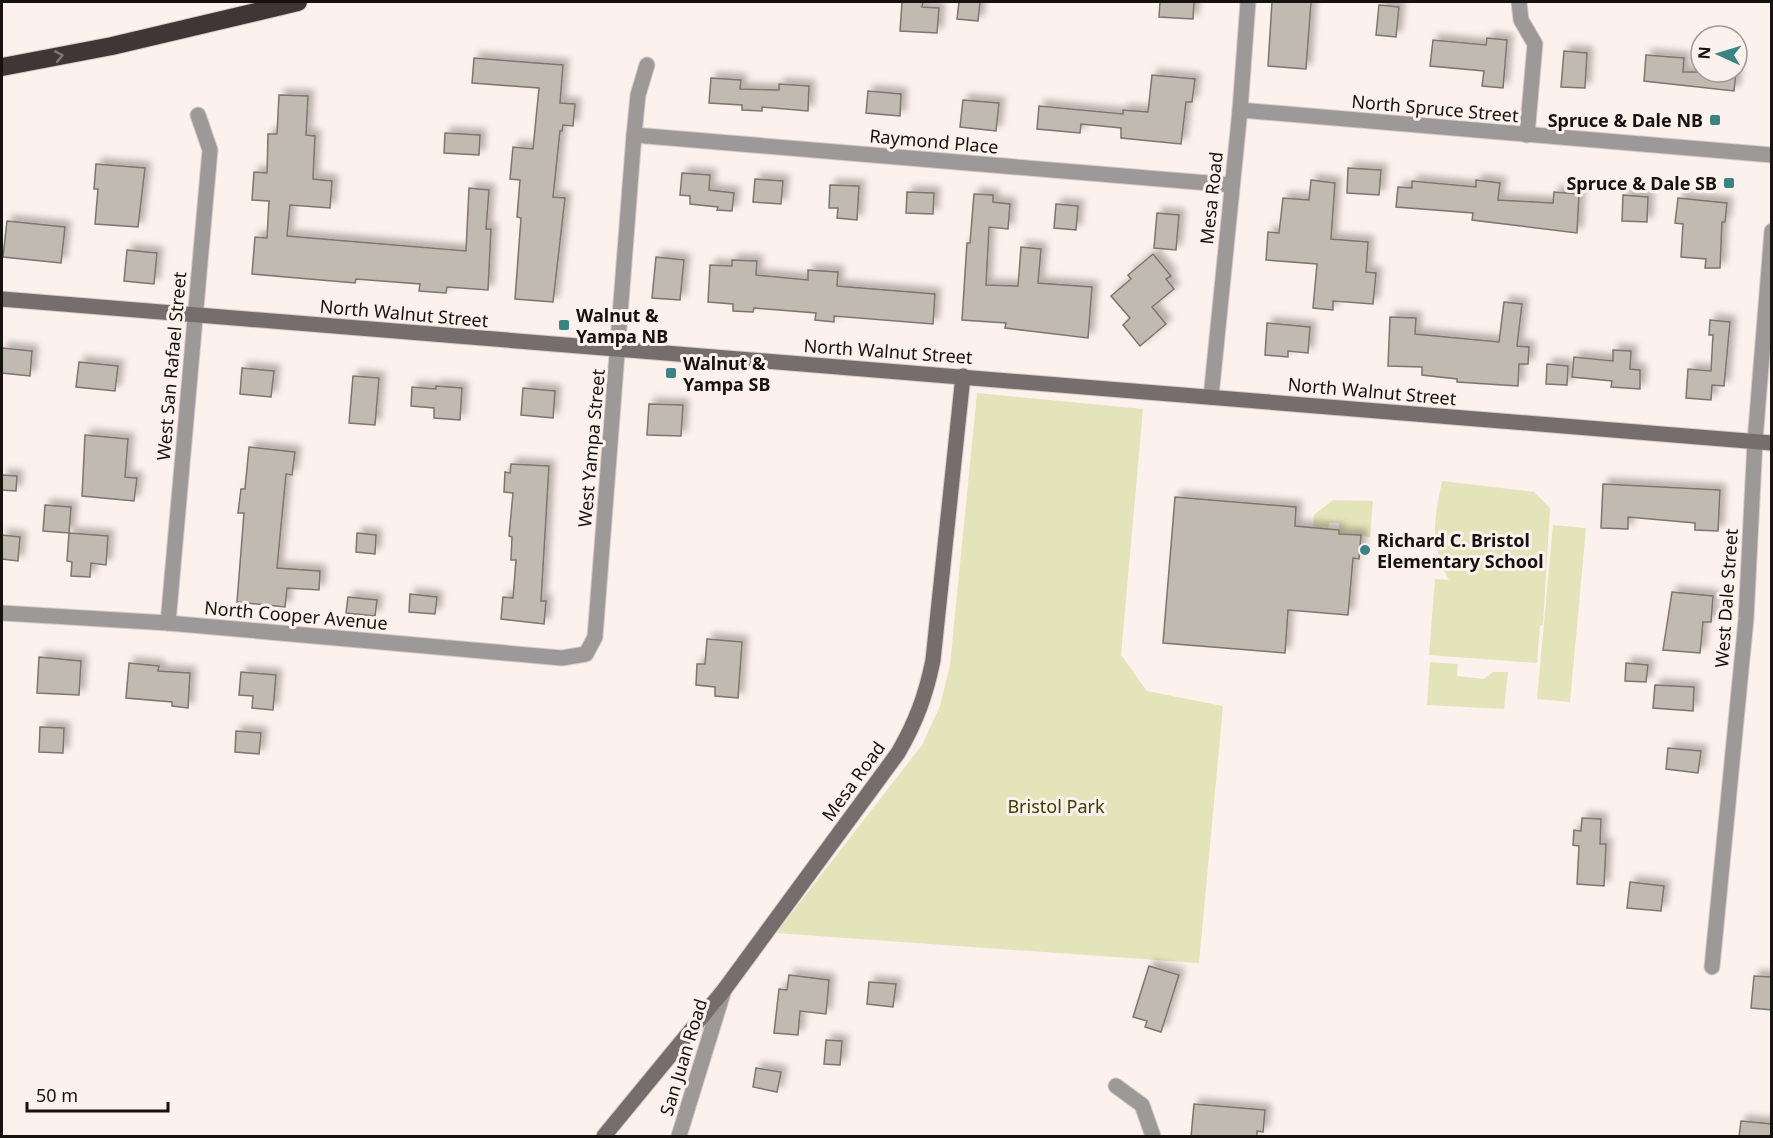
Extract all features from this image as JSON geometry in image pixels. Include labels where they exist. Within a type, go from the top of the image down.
[{"type":"highway","points":[[2,67],[112,46],[298,2]]},
{"type":"main road","name":"North Walnut Street","points":[[2,299],[1772,443]]},
{"type":"main road","name":"Mesa Road","points":[[604,1137],[724,990],[898,753],[916,721],[927,693],[933,660],[963,376]]},
{"type":"street","name":"Mesa Road","points":[[1211,397],[1240,110],[1248,2]]},
{"type":"street","points":[[1519,2],[1521,20],[1535,44],[1527,135]]},
{"type":"street","name":"West Yampa Street","points":[[586,654],[595,637],[634,135],[638,95],[647,65]]},
{"type":"street","name":"North Spruce Street","points":[[1240,110],[1772,155]]},
{"type":"street","name":"West San Rafael Street","points":[[168,623],[210,150],[198,114]]},
{"type":"street","name":"Raymond Place","points":[[634,135],[1232,185]]},
{"type":"street","name":"West Dale Street","points":[[1712,967],[1746,619],[1755,441],[1772,231]]},
{"type":"street","name":"North Cooper Avenue","points":[[2,613],[168,623],[562,658],[586,654]]},
{"type":"street","name":"San Juan Road","points":[[679,1137],[724,990]]},
{"type":"street","points":[[1116,1086],[1142,1106],[1153,1137]]},
{"type":"green space","name":"Bristol Park","points":[[977,393],[1143,409],[1121,655],[1147,691],[1223,706],[1199,963],[776,933],[922,745],[940,706],[950,665]]},
{"type":"green space","points":[[1442,481],[1534,492],[1550,508],[1543,625],[1540,626],[1537,663],[1429,655],[1435,579],[1449,580],[1438,555],[1435,532]]},
{"type":"green space","points":[[1333,500],[1373,501],[1370,537],[1339,534],[1339,523],[1329,523],[1328,529],[1313,528],[1314,515]]},
{"type":"green space","points":[[1553,525],[1586,528],[1570,702],[1537,699]]},
{"type":"green space","points":[[1430,662],[1458,664],[1457,676],[1484,679],[1493,672],[1508,672],[1504,709],[1427,705]]},
{"type":"building","points":[[902,2],[923,2],[922,7],[939,8],[937,33],[900,31]]},
{"type":"building","points":[[959,2],[980,2],[978,21],[957,19]]},
{"type":"building","points":[[1160,2],[1194,2],[1193,19],[1159,17]]},
{"type":"building","points":[[1272,2],[1311,2],[1306,69],[1268,66]]},
{"type":"building","points":[[1379,5],[1399,7],[1396,37],[1376,35]]},
{"type":"building","points":[[1487,38],[1507,40],[1503,88],[1482,86],[1484,71],[1430,66],[1433,40],[1486,45]]},
{"type":"building","points":[[1564,51],[1587,53],[1585,88],[1561,87]]},
{"type":"building","points":[[1646,55],[1684,58],[1683,72],[1689,72],[1689,84],[1735,84],[1734,91],[1644,81]]},
{"type":"building","points":[[474,58],[563,65],[560,103],[575,104],[573,126],[563,125],[560,131],[553,197],[565,198],[553,302],[515,299],[521,218],[517,217],[520,180],[510,179],[513,147],[533,149],[539,88],[472,83]]},
{"type":"building","points":[[1152,75],[1195,79],[1192,102],[1186,102],[1181,144],[1121,138],[1121,128],[1081,124],[1080,133],[1037,129],[1039,106],[1123,114],[1123,110],[1148,112]]},
{"type":"building","points":[[711,78],[741,80],[740,89],[779,90],[779,84],[809,86],[808,111],[762,107],[762,111],[742,110],[742,105],[709,103]]},
{"type":"building","points":[[868,91],[901,94],[900,116],[866,113]]},
{"type":"building","points":[[279,95],[308,96],[306,135],[315,136],[313,179],[332,181],[330,208],[290,205],[287,236],[466,251],[469,188],[489,190],[486,229],[491,229],[488,290],[447,287],[446,293],[419,291],[420,284],[356,279],[355,283],[252,274],[255,237],[267,238],[269,201],[252,200],[254,172],[267,173],[268,134],[277,134]]},
{"type":"building","points":[[963,100],[999,103],[996,131],[960,127]]},
{"type":"building","points":[[445,133],[480,135],[479,155],[444,153]]},
{"type":"building","points":[[96,164],[145,168],[138,227],[95,224],[98,189],[94,189]]},
{"type":"building","points":[[1348,168],[1381,170],[1379,195],[1347,193]]},
{"type":"building","points":[[682,173],[710,175],[709,190],[734,193],[732,211],[690,204],[690,196],[680,195]]},
{"type":"building","points":[[755,179],[783,181],[781,204],[753,202]]},
{"type":"building","points":[[1311,180],[1335,183],[1331,239],[1368,242],[1366,272],[1376,273],[1373,304],[1333,301],[1333,310],[1313,308],[1317,264],[1266,260],[1268,232],[1279,233],[1283,198],[1309,200]]},
{"type":"building","points":[[1476,180],[1500,183],[1498,200],[1553,203],[1554,192],[1579,194],[1577,233],[1472,220],[1473,213],[1396,207],[1398,187],[1412,188],[1412,181],[1476,187]]},
{"type":"building","points":[[830,185],[859,186],[857,220],[837,218],[838,208],[829,208]]},
{"type":"building","points":[[907,192],[934,193],[933,214],[906,213]]},
{"type":"building","points":[[974,194],[993,195],[993,202],[1010,204],[1008,229],[989,227],[986,285],[1018,286],[1021,247],[1041,249],[1038,283],[1092,287],[1088,338],[1005,328],[1006,323],[962,320],[967,243],[970,243]]},
{"type":"building","points":[[1623,195],[1648,197],[1647,222],[1622,221]]},
{"type":"building","points":[[1678,198],[1727,203],[1725,222],[1722,222],[1720,268],[1705,268],[1706,259],[1681,257],[1683,224],[1675,223]]},
{"type":"building","points":[[1056,204],[1078,206],[1076,230],[1054,228]]},
{"type":"building","points":[[1157,213],[1179,215],[1176,250],[1154,248]]},
{"type":"building","points":[[7,221],[65,227],[61,263],[3,257]]},
{"type":"building","points":[[127,250],[157,253],[154,284],[124,281]]},
{"type":"building","points":[[1153,254],[1171,276],[1166,279],[1174,289],[1152,307],[1166,324],[1140,346],[1123,325],[1130,318],[1111,296],[1131,279],[1128,275]]},
{"type":"building","points":[[656,257],[684,260],[680,300],[652,298]]},
{"type":"building","points":[[732,260],[757,261],[756,275],[808,280],[808,270],[838,272],[837,286],[935,294],[933,324],[834,316],[834,322],[815,320],[816,313],[754,308],[753,312],[733,311],[733,304],[708,302],[710,265],[732,266]]},
{"type":"building","points":[[1504,302],[1522,304],[1517,346],[1529,347],[1528,364],[1519,364],[1518,386],[1457,382],[1457,379],[1422,375],[1422,367],[1388,366],[1390,317],[1416,318],[1415,334],[1499,342]]},
{"type":"building","points":[[1710,320],[1730,322],[1724,386],[1712,385],[1711,400],[1686,398],[1688,369],[1711,371],[1713,335],[1709,335]]},
{"type":"building","points":[[1267,323],[1310,327],[1308,353],[1288,351],[1288,357],[1265,355]]},
{"type":"building","points":[[2,348],[32,351],[30,376],[2,373]]},
{"type":"building","points":[[1613,350],[1631,351],[1630,369],[1640,370],[1640,389],[1611,387],[1612,381],[1572,377],[1574,357],[1613,361]]},
{"type":"building","points":[[79,362],[118,366],[115,391],[76,387]]},
{"type":"building","points":[[1547,364],[1568,366],[1567,385],[1546,384]]},
{"type":"building","points":[[242,368],[274,371],[271,397],[240,394]]},
{"type":"building","points":[[353,376],[379,378],[375,425],[349,423]]},
{"type":"building","points":[[436,386],[462,388],[460,420],[434,418],[434,408],[411,406],[412,387],[436,389]]},
{"type":"building","points":[[523,388],[555,391],[553,418],[521,415]]},
{"type":"building","points":[[649,404],[683,405],[681,436],[647,435]]},
{"type":"building","points":[[85,435],[128,439],[125,477],[137,478],[134,501],[82,496]]},
{"type":"building","points":[[249,447],[295,452],[292,475],[286,474],[277,568],[320,571],[319,590],[287,588],[285,607],[237,602],[244,513],[238,513],[241,489],[245,489]]},
{"type":"building","points":[[511,464],[549,466],[541,601],[546,601],[544,624],[501,619],[503,597],[513,598],[516,560],[511,560],[512,537],[509,536],[513,493],[504,492],[505,472],[510,473]]},
{"type":"building","points":[[2,475],[17,476],[16,491],[2,490]]},
{"type":"building","points":[[1603,484],[1720,490],[1718,531],[1695,530],[1695,523],[1628,517],[1628,529],[1601,528]]},
{"type":"building","name":"Richard C. Bristol Elementary School","points":[[1175,497],[1296,507],[1295,526],[1339,530],[1339,534],[1361,535],[1359,559],[1353,558],[1348,615],[1288,610],[1285,653],[1163,643]]},
{"type":"building","points":[[45,505],[71,507],[69,533],[43,531]]},
{"type":"building","points":[[69,533],[108,536],[106,565],[91,563],[90,577],[71,576],[72,562],[67,561]]},
{"type":"building","points":[[357,533],[376,535],[375,554],[356,552]]},
{"type":"building","points":[[2,535],[20,537],[18,561],[2,559]]},
{"type":"building","points":[[1672,592],[1713,596],[1711,622],[1703,622],[1700,653],[1663,650]]},
{"type":"building","points":[[410,594],[437,597],[435,614],[409,612]]},
{"type":"building","points":[[348,597],[377,600],[375,616],[346,613]]},
{"type":"building","points":[[707,639],[742,642],[738,698],[715,696],[715,687],[696,685],[697,664],[705,664]]},
{"type":"building","points":[[39,657],[81,661],[79,695],[37,693]]},
{"type":"building","points":[[129,663],[159,666],[158,671],[190,673],[188,708],[172,706],[172,702],[126,698]]},
{"type":"building","points":[[1626,663],[1648,665],[1646,682],[1625,681]]},
{"type":"building","points":[[241,672],[276,675],[273,710],[252,708],[253,696],[239,695]]},
{"type":"building","points":[[1655,685],[1694,687],[1693,711],[1653,708]]},
{"type":"building","points":[[40,727],[64,728],[63,753],[39,752]]},
{"type":"building","points":[[236,731],[261,733],[259,754],[235,752]]},
{"type":"building","points":[[1668,748],[1701,751],[1698,773],[1666,769]]},
{"type":"building","points":[[1582,818],[1601,819],[1600,844],[1606,844],[1604,886],[1577,884],[1579,846],[1573,845],[1574,830],[1581,831]]},
{"type":"building","points":[[1630,882],[1664,886],[1661,911],[1627,908]]},
{"type":"building","points":[[1149,966],[1179,975],[1161,1032],[1145,1027],[1147,1021],[1133,1017]]},
{"type":"building","points":[[789,975],[829,980],[826,1014],[800,1011],[798,1035],[774,1033],[779,989],[787,990]]},
{"type":"building","points":[[1754,976],[1772,977],[1772,1010],[1751,1008]]},
{"type":"building","points":[[869,982],[896,984],[893,1007],[867,1004]]},
{"type":"building","points":[[826,1040],[842,1041],[840,1065],[824,1064]]},
{"type":"building","points":[[756,1068],[781,1072],[777,1092],[753,1087]]},
{"type":"building","points":[[1194,1104],[1265,1110],[1263,1132],[1257,1131],[1257,1137],[1191,1137]]},
{"type":"building","points":[[1741,1121],[1772,1124],[1772,1137],[1739,1137]]},
{"type":"place","name":"Spruce & Dale NB","points":[[1715,120]]},
{"type":"place","name":"Spruce & Dale SB","points":[[1729,183]]},
{"type":"place","name":"Walnut & Yampa NB","points":[[564,325]]},
{"type":"place","name":"Walnut & Yampa SB","points":[[671,373]]},
{"type":"place","name":"Richard C. Bristol Elementary School","points":[[1365,550]]}]
